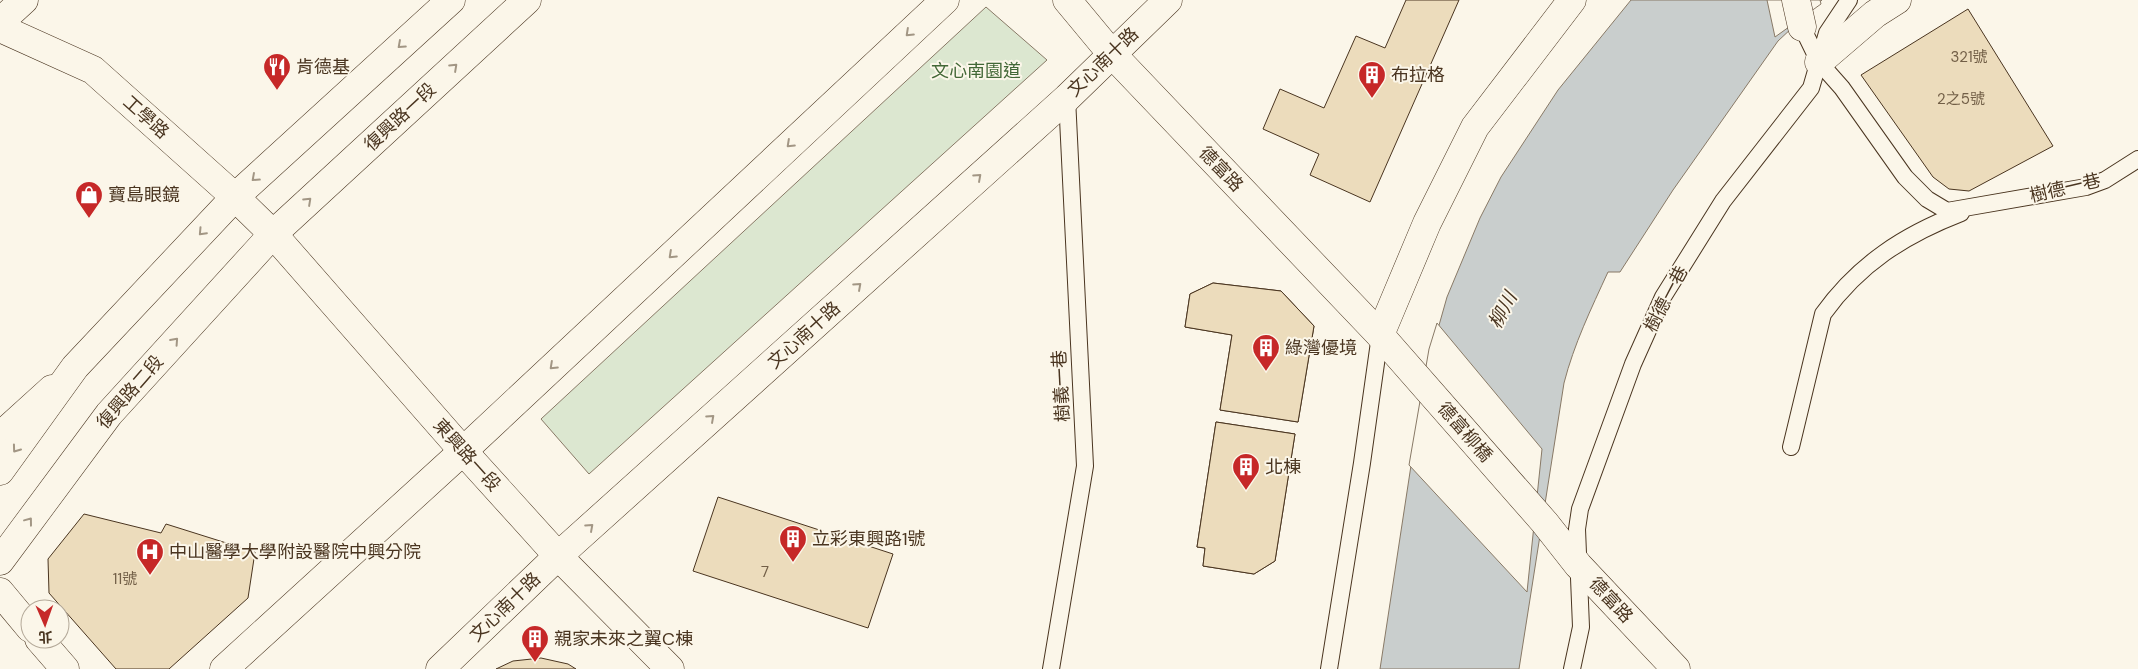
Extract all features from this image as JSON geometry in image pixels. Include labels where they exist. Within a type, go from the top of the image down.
[{"type":"street","points":[[0,22],[24,0]]},
{"type":"street","points":[[0,436],[75,367],[235,197],[451,0]]},
{"type":"street","name":"復興路一段","points":[[273,234],[527,0]]},
{"type":"street","points":[[224,669],[463,451],[945,0]]},
{"type":"street","name":"德富路","points":[[1067,0],[1111,53],[1380,335]]},
{"type":"street","name":"文心南十路","points":[[440,669],[558,556],[1067,98],[1111,53],[1168,0]]},
{"type":"street","points":[[1380,335],[1427,223],[1475,127],[1572,0]]},
{"type":"street","points":[[1796,0],[1802,27]]},
{"type":"street","points":[[1819,62],[1875,14],[1897,0]]},
{"type":"street","name":"工學路","points":[[0,28],[93,70],[235,197],[273,234]]},
{"type":"street","name":"東興路一段","points":[[273,234],[463,451],[558,556],[670,669]]},
{"type":"street","name":"復興路二段","points":[[0,560],[109,414],[273,234]]},
{"type":"street","name":"德富柳橋","points":[[1380,335],[1549,529]]},
{"type":"street","points":[[0,471],[75,367]]},
{"type":"street","name":"德富路","points":[[1549,529],[1578,564],[1676,669]]},
{"type":"street","points":[[0,592],[20,616]]},
{"type":"street","points":[[48,649],[65,669]]},
{"type":"lane","name":"樹德一巷","points":[[1572,669],[1582,627],[1577,529],[1580,509],[1633,364],[1663,297],[1723,201],[1811,88],[1827,33],[1848,0]]},
{"type":"lane","name":"樹德一巷","points":[[1802,27],[1819,62],[1842,88],[1906,177],[1927,199],[1947,211],[2086,187],[2105,180],[2138,159]]},
{"type":"lane","name":"樹義一巷","points":[[1051,669],[1085,466],[1067,98]]},
{"type":"lane","name":"樹德一巷","points":[[1792,447],[1823,314],[1833,300],[1871,261],[1938,222],[1987,204]]},
{"type":"lane","points":[[1329,669],[1362,463],[1380,335]]},
{"type":"green space","name":"文心南園道","points":[[986,7],[1047,60],[589,474],[541,419]]},
{"type":"water","name":"柳川","points":[[1631,0],[1822,0],[1778,41],[1673,190],[1620,272],[1608,272],[1595,299],[1578,340],[1564,383],[1519,669],[1380,669],[1412,459],[1432,350],[1447,297],[1480,218],[1501,177],[1558,90]]},
{"type":"pier","points":[[1767,0],[1820,0],[1821,4],[1775,37]]},
{"type":"pier","points":[[1437,323],[1542,449],[1527,592],[1409,465],[1429,349]]},
{"type":"building","name":"布拉格","points":[[1406,0],[1459,0],[1370,202],[1310,175],[1319,154],[1263,129],[1280,89],[1324,108],[1356,36],[1385,48]]},
{"type":"building","points":[[1968,9],[2053,146],[1969,191],[1949,189],[1933,177],[1861,75]]},
{"type":"building","name":"綠灣優境","points":[[1213,283],[1281,291],[1314,326],[1298,422],[1220,410],[1232,335],[1185,327],[1190,294]]},
{"type":"building","name":"綠灣優境","points":[[1213,283],[1281,291],[1314,326],[1298,422],[1220,410],[1232,335],[1185,327],[1190,294]]},
{"type":"building","name":"北棟","points":[[1216,422],[1295,434],[1275,561],[1254,574],[1203,566],[1205,548],[1197,547]]},
{"type":"building","name":"北棟","points":[[1216,422],[1295,434],[1275,561],[1254,574],[1203,566],[1205,548],[1197,547]]},
{"type":"building","name":"立彩東興路1號","points":[[718,497],[893,554],[868,628],[693,571]]},
{"type":"building","name":"中山醫學大學附設醫院中興分院","points":[[84,514],[161,533],[166,524],[255,552],[248,598],[169,669],[116,669],[70,617],[70,599],[54,599],[49,593],[48,559]]},
{"type":"building","name":"親家未來之翼C棟","points":[[541,658],[568,664],[576,669],[496,669],[513,661]]},
{"type":"place","name":"肯德基","points":[[277,91]]},
{"type":"place","name":"布拉格","points":[[1372,99]]},
{"type":"place","name":"寶島眼鏡","points":[[89,219]]},
{"type":"place","name":"綠灣優境","points":[[1266,372]]},
{"type":"place","name":"北棟","points":[[1246,491]]},
{"type":"place","name":"立彩東興路1號","points":[[793,563]]},
{"type":"place","name":"中山醫學大學附設醫院中興分院","points":[[150,576]]},
{"type":"place","name":"親家未來之翼C棟","points":[[535,663]]}]
